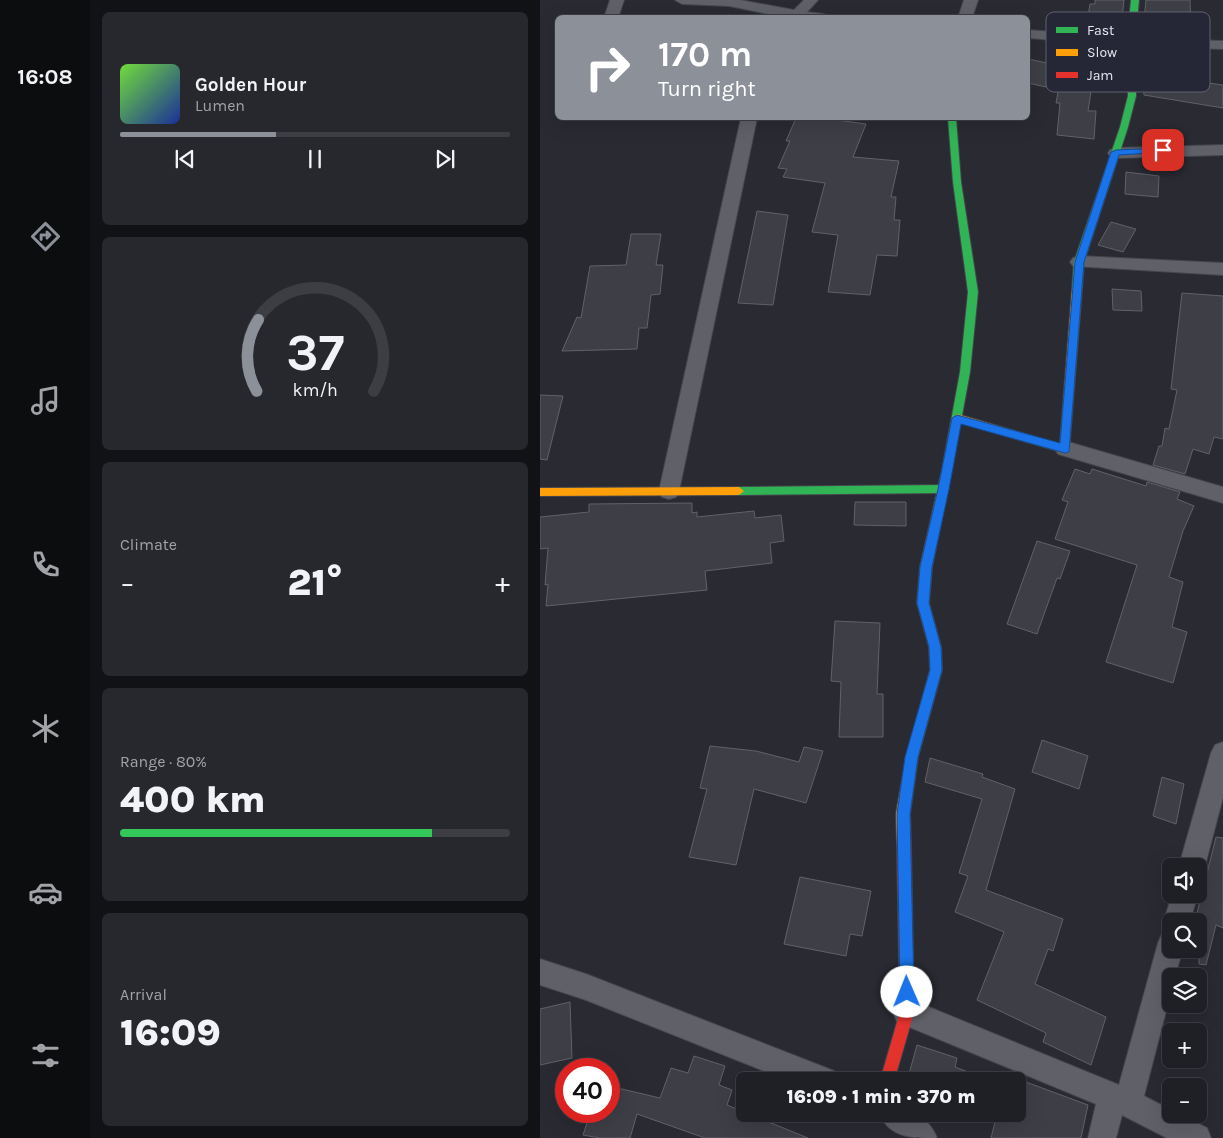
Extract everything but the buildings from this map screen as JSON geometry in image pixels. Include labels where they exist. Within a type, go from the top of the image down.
[{"type":"street","points":[[612,15],[617,0]]},
{"type":"street","points":[[682,0],[729,2],[791,15]]},
{"type":"street","points":[[797,15],[811,0]]},
{"type":"street","points":[[966,15],[971,0]]},
{"type":"street","points":[[1030,34],[1046,35]]},
{"type":"street","points":[[1210,45],[1223,45]]},
{"type":"street","points":[[1065,449],[1079,262],[1116,152],[1132,92]]},
{"type":"street","points":[[669,491],[749,120]]},
{"type":"street","points":[[890,1072],[907,1012],[903,814],[912,757],[936,670],[935,647],[923,603],[926,567],[944,489],[957,418],[965,372],[974,292],[957,182],[952,120]]},
{"type":"street","points":[[1116,152],[1223,150]]},
{"type":"street","points":[[1079,262],[1223,269]]},
{"type":"street","points":[[957,418],[1223,494]]},
{"type":"street","points":[[540,492],[944,489]]},
{"type":"street","points":[[1194,858],[1223,753]]},
{"type":"street","points":[[1102,1138],[1120,1100],[1166,958]]},
{"type":"street","points":[[540,972],[586,987],[801,1072]]},
{"type":"street","points":[[907,1012],[1120,1100],[1197,1138]]},
{"type":"street","points":[[903,1122],[923,1138]]},
{"type":"traffic: fast","points":[[1134,12],[1135,0]]},
{"type":"traffic: fast","points":[[1077,289],[1079,262],[1124,127],[1132,92]]},
{"type":"traffic: fast","points":[[947,470],[965,372],[973,292],[957,182],[952,120]]},
{"type":"traffic: fast","points":[[739,491],[944,489]]},
{"type":"traffic: slow","points":[[957,418],[1065,449],[1077,289]]},
{"type":"traffic: slow","points":[[904,846],[903,814],[912,757],[936,670],[935,647],[923,603],[926,567],[947,470]]},
{"type":"traffic: slow","points":[[540,492],[739,491]]},
{"type":"traffic: jam","points":[[890,1072],[907,1012],[904,846]]},
{"type":"route","points":[[907,992],[903,814],[912,757],[936,670],[935,647],[923,603],[926,567],[944,489],[957,418],[1065,449],[1074,353],[1079,262],[1116,152],[1163,150]]}]
